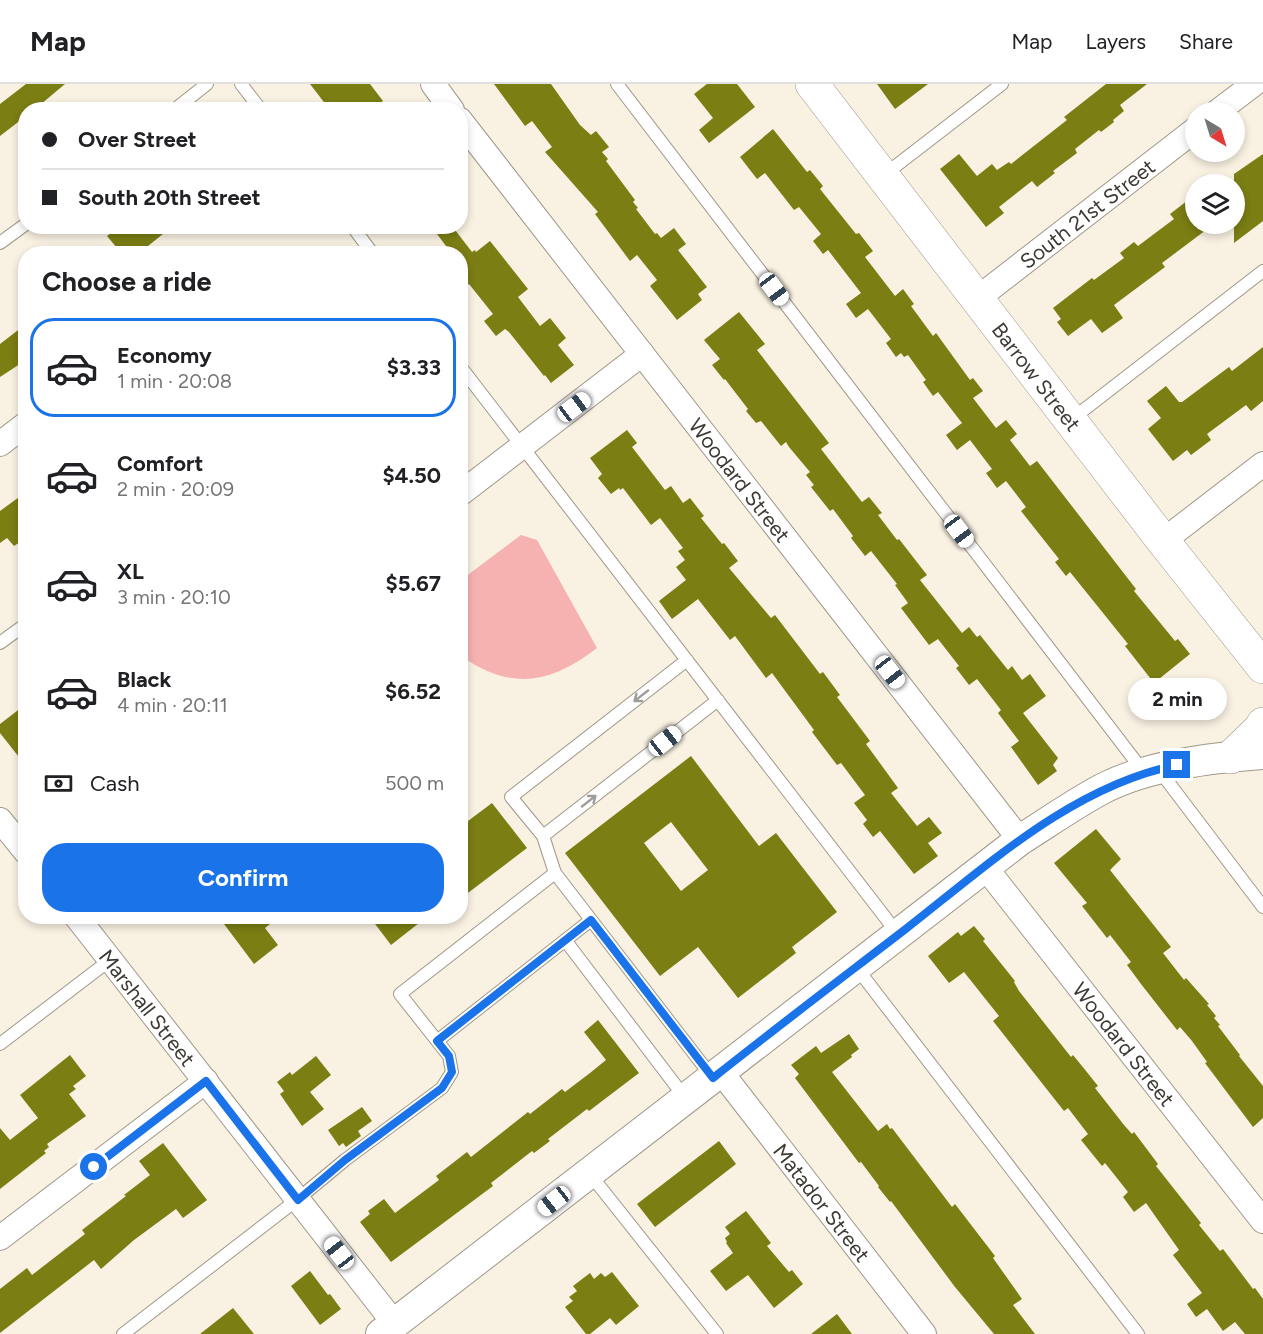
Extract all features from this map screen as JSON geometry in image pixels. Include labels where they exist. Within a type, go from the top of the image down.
[{"type":"main road","name":"Barrow Street","points":[[812,84],[1163,541],[1261,661]]},
{"type":"main road","points":[[1231,757],[1263,724]]},
{"type":"street","points":[[433,84],[446,102]]},
{"type":"street","points":[[1230,102],[1254,84]]},
{"type":"street","name":"Woodard Street","points":[[468,130],[1020,840]]},
{"type":"street","name":"South 21st Street","points":[[978,298],[1185,138]]},
{"type":"street","points":[[468,488],[642,354]]},
{"type":"street","points":[[0,444],[18,430]]},
{"type":"street","points":[[1163,541],[1263,464]]},
{"type":"street","points":[[388,1329],[1020,840],[1104,788],[1151,771],[1231,757],[1263,754]]},
{"type":"street","points":[[0,820],[16,843]]},
{"type":"street","name":"Woodard Street","points":[[985,867],[1263,1221]]},
{"type":"street","name":"Marshall Street","points":[[82,924],[298,1200],[388,1329]]},
{"type":"street","name":"Matador Street","points":[[717,1075],[924,1334]]},
{"type":"street","points":[[0,1238],[206,1081]]},
{"type":"lane","points":[[184,102],[207,84]]},
{"type":"lane","points":[[241,84],[255,102]]},
{"type":"lane","points":[[617,84],[1151,771],[1263,907]]},
{"type":"lane","points":[[883,176],[1002,84]]},
{"type":"lane","points":[[0,243],[18,230]]},
{"type":"lane","points":[[1070,420],[1263,271]]},
{"type":"lane","points":[[468,376],[898,934]]},
{"type":"lane","points":[[0,643],[18,630]]},
{"type":"lane","points":[[687,660],[511,797],[543,836],[555,873],[717,1075]]},
{"type":"lane","points":[[543,836],[718,700]]},
{"type":"lane","points":[[123,1334],[298,1200],[345,1160],[442,1088],[452,1072],[449,1056],[400,994],[555,873]]},
{"type":"lane","points":[[437,1041],[591,920]]},
{"type":"lane","points":[[565,940],[686,1099]]},
{"type":"lane","points":[[0,1044],[110,960]]},
{"type":"lane","points":[[856,967],[1138,1334]]},
{"type":"lane","points":[[589,1173],[717,1334]]},
{"type":"shaded area","points":[[521,535],[537,540],[597,648],[563,669],[530,679],[497,675],[479,667],[468,660],[468,575]]},
{"type":"building","points":[[26,84],[65,84],[44,102],[18,102],[18,122],[0,136],[0,104]]},
{"type":"building","points":[[310,84],[370,84],[383,101],[382,102],[324,102]]},
{"type":"building","points":[[494,84],[551,84],[580,125],[591,135],[596,131],[609,147],[602,152],[608,159],[606,161],[635,200],[633,202],[638,208],[636,209],[655,234],[657,233],[661,238],[674,228],[686,244],[678,250],[707,287],[698,294],[702,300],[677,320],[650,286],[657,280],[637,255],[630,261],[595,214],[598,212],[545,152],[552,147],[532,121],[525,126]]},
{"type":"building","points":[[707,84],[737,84],[755,107],[709,143],[699,130],[713,118],[694,94]]},
{"type":"building","points":[[877,84],[928,84],[895,109]]},
{"type":"building","points":[[1106,84],[1147,84],[1120,105],[1124,111],[1113,120],[1114,122],[1101,132],[1099,130],[1075,149],[1077,153],[1053,171],[1055,173],[1037,187],[1032,181],[999,207],[1004,213],[986,227],[940,169],[959,154],[977,176],[992,164],[997,170],[1009,162],[1011,164],[1067,120],[1064,117]]},
{"type":"building","points":[[773,129],[807,172],[810,170],[823,186],[820,189],[856,234],[859,233],[873,251],[865,257],[895,296],[903,289],[914,304],[911,306],[933,336],[936,333],[970,380],[973,378],[983,391],[973,398],[996,428],[1006,420],[1017,434],[1010,440],[1030,466],[1037,461],[1136,589],[1134,591],[1175,641],[1178,639],[1190,654],[1154,683],[1125,646],[1128,644],[1070,572],[1066,576],[1055,562],[1059,559],[1021,511],[1026,507],[1006,481],[997,488],[986,473],[992,469],[970,440],[957,450],[946,435],[962,423],[938,392],[933,396],[923,382],[926,380],[908,355],[904,357],[901,353],[896,357],[886,343],[891,339],[868,309],[856,318],[846,304],[861,293],[828,250],[823,254],[813,241],[821,234],[799,207],[794,210],[765,173],[757,179],[740,157]]},
{"type":"building","points":[[1263,154],[1263,221],[1234,243],[1234,234],[1245,234],[1245,174],[1234,174]]},
{"type":"building","points":[[1185,202],[1185,234],[1201,234],[1162,263],[1165,267],[1114,305],[1123,318],[1102,333],[1091,319],[1068,336],[1057,322],[1061,319],[1053,308],[1092,278],[1094,280],[1124,258],[1120,253],[1134,242],[1138,246],[1174,219],[1170,214]]},
{"type":"building","points":[[109,234],[163,234],[148,246],[115,246],[107,236]]},
{"type":"building","points":[[437,234],[458,234],[467,246],[446,246]]},
{"type":"building","points":[[490,241],[528,289],[518,297],[540,326],[550,318],[566,338],[558,345],[574,365],[551,383],[509,332],[505,329],[496,336],[484,321],[493,314],[469,284],[468,247],[472,252],[475,250],[476,252]]},
{"type":"building","points":[[739,312],[765,344],[757,350],[829,443],[821,449],[862,502],[869,497],[882,513],[878,515],[927,575],[920,580],[962,633],[969,627],[977,637],[980,635],[1008,670],[1012,666],[1022,680],[1030,674],[1046,696],[1023,713],[1058,758],[1053,765],[1057,771],[1038,785],[1011,747],[1019,741],[998,713],[1001,710],[977,679],[969,685],[956,668],[959,666],[938,639],[929,645],[901,608],[908,603],[895,585],[897,584],[871,551],[865,556],[833,509],[830,511],[811,487],[814,485],[806,475],[810,472],[786,442],[781,446],[761,421],[756,423],[746,411],[748,409],[712,365],[720,359],[704,340]]},
{"type":"building","points":[[18,330],[18,365],[0,377],[0,344]]},
{"type":"building","points":[[1263,347],[1263,401],[1251,411],[1246,405],[1207,434],[1211,440],[1191,455],[1187,450],[1173,461],[1148,429],[1161,418],[1147,401],[1166,386],[1179,402],[1182,402],[1229,367],[1232,371]]},
{"type":"building","points":[[627,430],[637,443],[632,447],[665,490],[671,486],[683,503],[690,498],[704,516],[701,518],[738,561],[729,568],[771,618],[775,615],[820,674],[823,672],[840,695],[837,697],[870,741],[866,744],[898,788],[891,793],[917,826],[929,817],[942,833],[928,843],[938,856],[914,874],[880,831],[873,837],[863,824],[867,820],[854,803],[865,795],[841,763],[837,765],[772,673],[766,678],[735,636],[730,640],[698,599],[672,619],[659,601],[686,580],[676,567],[685,560],[678,551],[683,548],[660,518],[651,525],[623,488],[611,494],[598,478],[602,474],[590,458]]},
{"type":"building","points":[[18,498],[18,543],[14,546],[7,538],[0,543],[0,511]]},
{"type":"building","points":[[18,710],[18,756],[0,733],[0,724]]},
{"type":"building","points":[[691,756],[759,846],[776,833],[837,912],[792,947],[796,953],[738,998],[698,947],[660,976],[565,853]],"holes":[[[671,822],[708,870],[681,891],[644,843]]]},
{"type":"building","points":[[492,803],[527,848],[468,893],[468,821]]},
{"type":"building","points":[[1096,829],[1121,859],[1110,870],[1171,947],[1163,953],[1184,980],[1186,978],[1209,1004],[1207,1005],[1220,1025],[1218,1026],[1263,1086],[1263,1118],[1253,1127],[1205,1063],[1207,1062],[1192,1041],[1180,1027],[1177,1030],[1141,984],[1127,965],[1131,962],[1110,935],[1107,938],[1082,906],[1087,903],[1054,863]]},
{"type":"building","points":[[224,924],[270,924],[265,928],[278,945],[254,964]]},
{"type":"building","points":[[375,924],[418,924],[391,945]]},
{"type":"building","points":[[974,926],[1015,981],[1019,991],[1071,1057],[1073,1055],[1098,1086],[1095,1088],[1124,1125],[1132,1134],[1134,1132],[1158,1164],[1156,1166],[1201,1223],[1199,1225],[1220,1251],[1223,1249],[1263,1299],[1263,1334],[1245,1334],[1235,1322],[1223,1331],[1207,1309],[1196,1317],[1187,1304],[1202,1293],[1173,1255],[1179,1250],[1146,1203],[1134,1212],[1123,1197],[1128,1192],[1105,1163],[1102,1166],[1081,1140],[1088,1134],[1068,1108],[1064,1111],[993,1021],[999,1016],[964,972],[949,983],[928,956],[958,932],[961,936]]},
{"type":"building","points":[[598,1020],[639,1073],[589,1111],[587,1109],[548,1139],[550,1141],[534,1153],[532,1151],[491,1183],[493,1186],[391,1262],[360,1222],[370,1214],[368,1211],[384,1199],[395,1213],[439,1180],[436,1176],[467,1152],[471,1157],[528,1112],[530,1114],[562,1089],[565,1092],[606,1060],[584,1032]]},
{"type":"building","points":[[849,1034],[859,1049],[832,1072],[878,1131],[887,1124],[890,1129],[892,1128],[952,1207],[955,1204],[995,1256],[993,1258],[1022,1299],[1013,1305],[1035,1334],[994,1334],[955,1287],[795,1078],[799,1074],[791,1065],[816,1046],[821,1053]]},
{"type":"building","points":[[70,1055],[86,1076],[73,1086],[76,1089],[69,1094],[86,1116],[47,1144],[49,1147],[44,1151],[46,1153],[0,1189],[0,1128],[10,1140],[38,1118],[20,1095]]},
{"type":"building","points":[[316,1056],[331,1075],[310,1092],[324,1109],[302,1126],[280,1094],[284,1091],[277,1082],[290,1072],[292,1075]]},
{"type":"building","points":[[362,1107],[372,1121],[358,1131],[361,1136],[346,1147],[343,1143],[339,1146],[328,1130]]},
{"type":"building","points":[[719,1141],[736,1164],[655,1227],[637,1204]]},
{"type":"building","points":[[163,1143],[207,1200],[183,1218],[176,1209],[134,1240],[101,1269],[94,1260],[0,1333],[0,1289],[27,1268],[32,1275],[85,1234],[82,1230],[150,1175],[139,1161]]},
{"type":"building","points":[[746,1211],[771,1243],[767,1246],[789,1272],[792,1270],[803,1284],[774,1308],[748,1275],[726,1291],[710,1271],[733,1253],[726,1243],[725,1238],[730,1234],[725,1227]]},
{"type":"building","points":[[310,1271],[341,1309],[320,1325],[291,1286]]},
{"type":"building","points":[[612,1272],[639,1306],[616,1325],[610,1318],[590,1334],[586,1334],[565,1307],[573,1301],[569,1297],[577,1291],[573,1286],[590,1273],[594,1279],[601,1273],[605,1277]]},
{"type":"building","points":[[233,1308],[254,1334],[200,1334]]},
{"type":"building","points":[[837,1314],[852,1334],[811,1334]]},
{"type":"route","points":[[94,1167],[206,1081],[298,1200],[345,1160],[442,1088],[452,1072],[449,1056],[437,1041],[591,920],[713,1078],[1020,840],[1104,788],[1158,769],[1177,765]]}]
